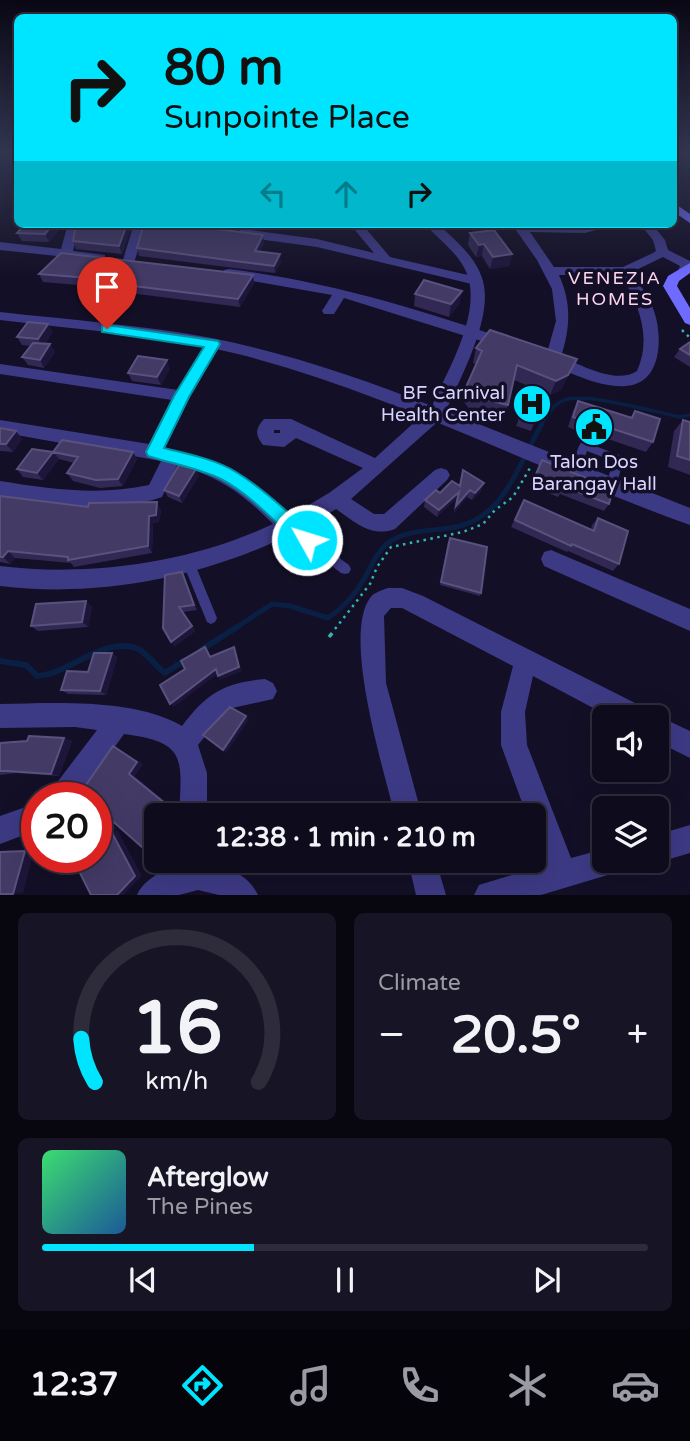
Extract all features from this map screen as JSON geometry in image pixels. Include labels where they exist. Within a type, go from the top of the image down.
[{"type":"main road","points":[[687,269],[673,279],[670,286],[690,320]]},
{"type":"street","points":[[66,253],[73,228]]},
{"type":"street","points":[[128,262],[139,228]]},
{"type":"street","points":[[359,228],[384,257]]},
{"type":"street","points":[[0,576],[43,580],[82,578],[127,573],[187,561],[257,541],[337,499],[437,414],[469,331],[478,306],[476,281],[459,252],[436,228]]},
{"type":"street","points":[[520,228],[569,232],[590,228]]},
{"type":"street","points":[[520,228],[553,271],[562,295],[565,316],[562,337],[547,358],[615,380],[628,380],[645,374],[649,366],[648,316],[638,290],[625,271]]},
{"type":"street","points":[[649,228],[659,240],[662,252]]},
{"type":"street","points":[[223,231],[317,243],[476,281]]},
{"type":"street","points":[[0,246],[145,264]]},
{"type":"street","points":[[553,271],[625,271],[662,252]]},
{"type":"street","points":[[662,252],[685,263],[687,269]]},
{"type":"street","points":[[221,272],[340,293],[517,348]]},
{"type":"street","points":[[329,311],[340,293]]},
{"type":"street","points":[[0,316],[213,344],[293,364],[531,450],[574,472],[690,517]]},
{"type":"street","points":[[0,489],[94,501],[130,498],[155,491],[163,454],[182,396],[213,344]]},
{"type":"street","points":[[0,369],[182,396]]},
{"type":"street","points":[[0,426],[163,454],[229,476],[254,494],[287,525]]},
{"type":"street","points":[[289,428],[376,466]]},
{"type":"street","points":[[337,499],[370,523],[388,523],[441,475]]},
{"type":"street","points":[[551,559],[690,620]]},
{"type":"street","points":[[406,803],[374,683],[373,616],[378,604],[388,598],[402,598],[613,705]]},
{"type":"street","points":[[526,659],[513,712],[514,745],[563,874]]},
{"type":"street","points":[[183,745],[215,703],[237,693],[265,691]]},
{"type":"street","points":[[0,716],[75,715],[159,726],[176,736],[189,753],[194,773],[193,803]]},
{"type":"street","points":[[74,782],[118,720]]},
{"type":"street","points":[[669,734],[690,745]]},
{"type":"street","points":[[0,830],[21,822]]},
{"type":"street","points":[[669,845],[690,839]]},
{"type":"street","points":[[489,895],[592,866]]},
{"type":"street","points":[[152,895],[185,873]]},
{"type":"street","points":[[206,873],[219,878],[243,895]]},
{"type":"street","points":[[425,873],[431,895]]},
{"type":"lane","points":[[574,472],[584,446],[619,459],[611,486]]},
{"type":"lane","points":[[287,525],[345,569]]},
{"type":"lane","points":[[187,561],[211,618]]},
{"type":"path","points":[[329,637],[370,584],[377,567],[391,547],[463,532],[483,524],[513,497],[531,450]]},
{"type":"building","points":[[21,228],[50,228],[45,234],[17,233]]},
{"type":"building","points":[[75,228],[126,228],[119,246],[73,241]]},
{"type":"building","points":[[143,228],[208,228],[263,235],[255,251],[280,254],[274,266],[137,248]]},
{"type":"building","points":[[494,230],[512,254],[493,257],[484,244],[479,245],[470,233]]},
{"type":"building","points":[[61,253],[253,275],[238,299],[86,280],[89,278],[39,274]]},
{"type":"building","points":[[424,280],[462,291],[451,304],[415,294]]},
{"type":"building","points":[[28,322],[48,324],[38,339],[17,337]]},
{"type":"building","points":[[490,330],[577,359],[568,375],[556,381],[517,365],[508,405],[475,397],[466,387],[482,351],[476,348]]},
{"type":"building","points":[[690,342],[690,355],[680,349]]},
{"type":"building","points":[[33,343],[50,344],[40,360],[22,357]]},
{"type":"building","points":[[138,356],[167,360],[157,377],[128,373]]},
{"type":"building","points":[[578,401],[632,418],[635,411],[660,419],[653,442],[601,425],[601,428],[573,417]]},
{"type":"building","points":[[524,406],[538,410],[534,423],[519,418]]},
{"type":"building","points":[[683,420],[690,422],[690,460],[677,456]]},
{"type":"building","points":[[0,428],[16,431],[6,444],[0,444]]},
{"type":"building","points":[[62,440],[133,452],[118,479],[96,480],[67,473],[78,457],[53,452]]},
{"type":"building","points":[[32,449],[53,452],[37,473],[17,469]]},
{"type":"building","points":[[542,460],[613,489],[609,504],[563,486],[562,490],[534,479]]},
{"type":"building","points":[[179,465],[196,469],[179,496],[164,490]]},
{"type":"building","points":[[463,470],[484,483],[475,493],[470,490],[456,506],[459,492],[439,510],[425,500],[436,490],[440,493],[452,481],[460,486]]},
{"type":"building","points":[[0,496],[88,507],[89,503],[157,502],[156,515],[149,516],[148,546],[68,560],[68,557],[8,551],[0,557]]},
{"type":"building","points":[[524,500],[594,531],[598,518],[628,531],[619,564],[572,544],[571,546],[515,520]]},
{"type":"building","points":[[450,538],[487,547],[481,593],[441,582]]},
{"type":"building","points":[[182,572],[194,605],[179,607],[192,626],[171,642],[163,628],[165,575]]},
{"type":"building","points":[[86,601],[82,622],[31,626],[36,604]]},
{"type":"building","points":[[205,647],[210,657],[234,647],[239,667],[218,676],[216,669],[170,704],[160,685],[185,669],[181,661]]},
{"type":"building","points":[[94,653],[112,653],[100,691],[61,690],[67,671],[88,672]]},
{"type":"building","points":[[230,707],[246,716],[223,750],[203,735]]},
{"type":"building","points":[[29,736],[64,738],[51,774],[0,771],[0,743],[27,741]]},
{"type":"building","points":[[113,746],[137,762],[129,774],[165,803],[144,803],[144,849],[112,821],[112,782],[88,782]]},
{"type":"building","points":[[112,833],[135,876],[117,895],[91,895],[80,873],[112,873]]},
{"type":"building","points":[[21,851],[21,865],[13,894],[0,894],[0,852]]},
{"type":"waterway","points":[[541,425],[555,406],[572,399],[602,400],[680,417],[690,415]]},
{"type":"waterway","points":[[234,629],[272,604],[290,606],[328,618],[353,596],[377,555],[388,543],[410,533],[469,523],[484,514],[508,488],[542,424]]},
{"type":"waterway","points":[[201,650],[237,627]]},
{"type":"waterway","points":[[0,661],[26,665],[37,676],[50,674],[111,647],[136,648],[165,673],[185,660]]},
{"type":"place","name":"BF Carnival Health Center","points":[[532,404]]},
{"type":"place","name":"Talon Dos Barangay Hall","points":[[594,427]]},
{"type":"district","name":"VENEZIA HOMES","points":[[615,288]]},
{"type":"route","points":[[107,329],[213,344],[182,396],[154,452],[206,466],[229,476],[307,540]]}]
